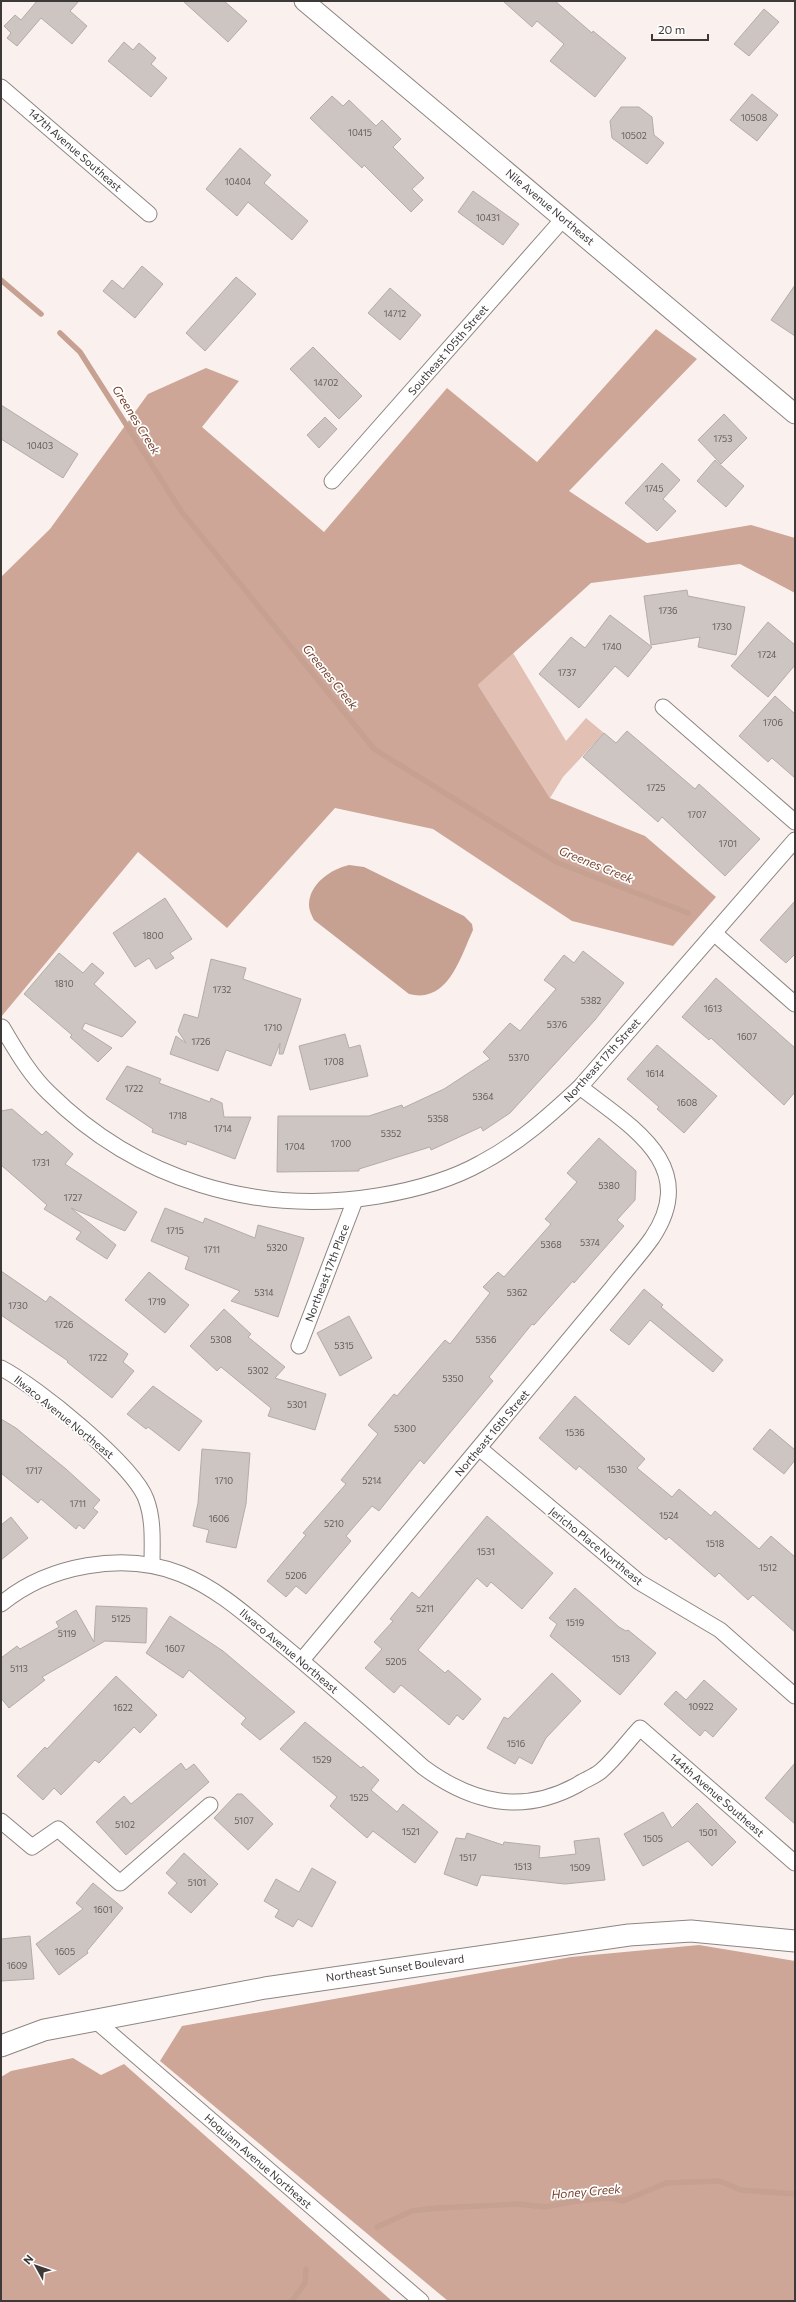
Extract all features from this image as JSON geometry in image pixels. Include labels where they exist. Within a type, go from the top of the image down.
[{"type":"main road","name":"Northeast Sunset Boulevard","points":[[1,2046],[44,2030],[265,1988],[629,1935],[691,1931],[795,1941]]},
{"type":"street","name":"Nile Avenue Northeast","points":[[304,1],[795,414]]},
{"type":"street","name":"147th Avenue Southeast","points":[[1,86],[149,214]]},
{"type":"street","name":"Southeast 105th Street","points":[[332,481],[563,218]]},
{"type":"street","points":[[663,707],[795,822]]},
{"type":"street","name":"Northeast 17th Street","points":[[2,1027],[27,1068],[48,1093],[78,1120],[124,1151],[156,1168],[218,1191],[251,1198],[291,1202],[354,1200],[400,1192],[446,1180],[481,1164],[518,1141],[547,1118],[580,1087],[795,840]]},
{"type":"street","points":[[714,934],[795,1004]]},
{"type":"street","name":"Northeast 16th Street","points":[[302,1660],[479,1448],[652,1237],[664,1216],[668,1198],[667,1179],[656,1151],[644,1137],[580,1087]]},
{"type":"street","name":"Northeast 17th Place","points":[[299,1346],[354,1200]]},
{"type":"street","name":"Ilwaco Avenue Northeast","points":[[1,1368],[35,1390],[79,1426],[125,1467],[138,1484],[146,1499],[152,1521],[152,1565],[180,1574],[205,1585],[236,1607],[302,1660],[423,1767],[444,1782],[465,1793],[491,1800],[541,1800],[565,1791],[600,1772],[640,1728]]},
{"type":"street","name":"Jericho Place Northeast","points":[[479,1448],[639,1582],[720,1630],[795,1696]]},
{"type":"street","points":[[1,1604],[31,1585],[64,1572],[99,1564],[152,1565]]},
{"type":"street","name":"144th Avenue Southeast","points":[[640,1728],[795,1863]]},
{"type":"street","points":[[1,1821],[32,1847],[58,1829],[120,1883],[210,1805]]},
{"type":"street","name":"Hoquiam Avenue Northeast","points":[[96,2021],[421,2301]]},
{"type":"shaded area","points":[[656,329],[697,359],[569,491],[647,543],[751,525],[795,538],[795,593],[740,564],[591,583],[478,685],[550,798],[645,836],[716,897],[673,946],[572,921],[433,829],[335,808],[227,928],[138,852],[1,1017],[1,577],[50,529],[148,394],[206,368],[239,381],[202,427],[324,532],[447,388],[537,462]]},
{"type":"shaded area","points":[[513,653],[566,741],[586,718],[604,733],[563,777],[550,798],[478,685]]},
{"type":"shaded area","points":[[349,865],[364,867],[464,916],[472,924],[473,930],[463,953],[451,976],[443,986],[434,992],[422,995],[409,994],[314,920],[309,905],[313,890],[328,874]]},
{"type":"shaded area","points":[[699,1945],[795,1961],[795,2301],[448,2301],[160,2061],[182,2026],[571,1957]]},
{"type":"shaded area","points":[[73,2058],[101,2075],[124,2064],[392,2301],[1,2301],[1,2077],[11,2071]]},
{"type":"building","points":[[37,1],[79,1],[70,11],[87,26],[72,44],[41,18],[17,46],[7,38],[11,33],[4,26],[15,15],[21,20]]},
{"type":"building","points":[[183,1],[224,1],[247,21],[228,42]]},
{"type":"building","points":[[503,1],[555,1],[592,33],[593,31],[626,58],[595,97],[550,61],[564,44],[537,21],[532,27]]},
{"type":"building","points":[[764,9],[779,22],[749,56],[734,44]]},
{"type":"building","points":[[124,42],[133,50],[139,43],[156,58],[151,64],[167,78],[151,97],[108,61]]},
{"type":"building","points":[[752,94],[778,115],[757,141],[730,120]]},
{"type":"building","points":[[332,96],[343,106],[349,100],[376,126],[382,120],[401,139],[393,147],[424,178],[412,189],[423,200],[411,212],[364,165],[362,168],[310,118]]},
{"type":"building","points":[[621,107],[639,107],[652,117],[654,135],[664,143],[647,164],[612,138],[610,121]]},
{"type":"building","points":[[240,148],[271,175],[264,183],[308,221],[292,240],[248,202],[237,216],[206,189]]},
{"type":"building","points":[[473,191],[519,224],[503,245],[458,212]]},
{"type":"building","points":[[142,266],[163,284],[135,318],[103,291],[112,280],[123,289]]},
{"type":"building","points":[[236,277],[256,294],[205,351],[186,333]]},
{"type":"building","points":[[795,285],[795,336],[771,320]]},
{"type":"building","points":[[390,288],[421,315],[400,340],[368,313]]},
{"type":"building","points":[[313,347],[362,396],[339,419],[290,369]]},
{"type":"building","points":[[1,405],[78,454],[63,478],[1,439]]},
{"type":"building","points":[[724,414],[747,438],[721,464],[698,440]]},
{"type":"building","points":[[325,417],[337,429],[319,448],[307,435]]},
{"type":"building","points":[[715,460],[744,486],[726,507],[697,481]]},
{"type":"building","points":[[662,463],[680,480],[663,499],[676,511],[657,531],[625,503]]},
{"type":"building","points":[[687,590],[688,596],[745,607],[736,655],[698,647],[700,637],[651,645],[644,596]]},
{"type":"building","points":[[610,615],[652,647],[628,677],[615,666],[579,708],[539,674],[571,637],[585,648]]},
{"type":"building","points":[[768,622],[795,645],[795,665],[768,697],[731,666]]},
{"type":"building","points":[[775,696],[795,714],[795,778],[772,758],[768,762],[739,736]]},
{"type":"building","points":[[627,731],[695,789],[699,784],[760,839],[725,876],[662,817],[658,822],[583,757],[604,733],[616,743]]},
{"type":"building","points":[[165,898],[192,939],[170,953],[174,958],[156,969],[149,958],[135,967],[113,933]]},
{"type":"building","points":[[795,901],[795,954],[786,963],[760,940]]},
{"type":"building","points":[[583,951],[624,983],[595,1020],[510,1113],[483,1131],[481,1127],[431,1150],[430,1147],[359,1169],[359,1171],[277,1172],[278,1116],[369,1116],[402,1105],[403,1108],[444,1089],[490,1059],[483,1052],[510,1023],[520,1031],[556,989],[544,980],[564,955],[574,963]]},
{"type":"building","points":[[59,953],[83,973],[92,963],[104,973],[94,984],[136,1022],[122,1037],[85,1023],[82,1029],[112,1048],[98,1062],[70,1037],[72,1035],[24,994]]},
{"type":"building","points":[[211,959],[246,968],[243,979],[301,999],[283,1054],[279,1054],[280,1043],[271,1066],[226,1050],[218,1071],[170,1054],[176,1036],[186,1043],[178,1031],[184,1014],[198,1018]]},
{"type":"building","points":[[716,978],[795,1048],[795,1092],[784,1105],[711,1038],[709,1040],[682,1017]]},
{"type":"building","points":[[345,1034],[349,1048],[360,1045],[368,1076],[310,1090],[299,1046]]},
{"type":"building","points":[[657,1045],[717,1096],[684,1133],[657,1109],[659,1107],[627,1079]]},
{"type":"building","points":[[127,1066],[161,1079],[159,1083],[210,1102],[211,1098],[222,1103],[224,1117],[251,1117],[235,1159],[187,1141],[186,1145],[152,1132],[153,1129],[106,1099]]},
{"type":"building","points":[[12,1109],[42,1135],[46,1131],[73,1154],[65,1164],[137,1212],[125,1231],[71,1208],[116,1245],[107,1259],[76,1239],[81,1232],[44,1209],[47,1205],[1,1165],[1,1111]]},
{"type":"building","points":[[599,1138],[636,1171],[635,1200],[617,1220],[624,1226],[574,1283],[573,1281],[534,1325],[532,1324],[489,1377],[493,1381],[424,1464],[420,1460],[379,1511],[372,1506],[346,1536],[351,1541],[306,1594],[296,1586],[286,1597],[267,1581],[306,1535],[303,1533],[346,1484],[341,1480],[378,1434],[368,1425],[394,1394],[397,1396],[445,1340],[450,1344],[490,1293],[483,1287],[498,1272],[504,1277],[551,1224],[545,1219],[577,1182],[567,1173]]},
{"type":"building","points":[[165,1208],[203,1223],[205,1218],[255,1238],[258,1225],[304,1238],[278,1317],[231,1301],[240,1291],[185,1269],[189,1257],[151,1241]]},
{"type":"building","points":[[1,1271],[46,1302],[50,1296],[128,1354],[123,1362],[134,1371],[112,1398],[67,1362],[68,1361],[1,1315]]},
{"type":"building","points":[[149,1272],[189,1305],[165,1333],[125,1300]]},
{"type":"building","points":[[644,1289],[663,1305],[661,1307],[723,1360],[713,1372],[650,1320],[629,1345],[610,1330]]},
{"type":"building","points":[[224,1309],[251,1334],[248,1337],[285,1367],[275,1378],[326,1394],[315,1430],[268,1416],[271,1408],[221,1367],[217,1371],[190,1346]]},
{"type":"building","points":[[349,1316],[372,1358],[340,1376],[317,1333]]},
{"type":"building","points":[[153,1386],[202,1421],[179,1451],[148,1427],[146,1429],[127,1414]]},
{"type":"building","points":[[575,1396],[645,1459],[637,1468],[672,1497],[679,1489],[711,1516],[715,1511],[759,1549],[771,1536],[795,1557],[795,1632],[753,1595],[748,1600],[719,1573],[715,1577],[669,1537],[666,1540],[579,1466],[576,1470],[539,1438]]},
{"type":"building","points":[[1,1419],[16,1428],[66,1469],[100,1500],[93,1508],[98,1512],[84,1529],[79,1525],[76,1529],[41,1499],[38,1503],[1,1473]]},
{"type":"building","points":[[770,1429],[795,1450],[795,1460],[784,1474],[753,1449]]},
{"type":"building","points":[[202,1449],[250,1453],[246,1504],[236,1548],[206,1542],[209,1530],[193,1526],[198,1503]]},
{"type":"building","points":[[487,1516],[553,1573],[522,1609],[491,1582],[487,1587],[477,1578],[418,1650],[445,1673],[448,1670],[481,1699],[463,1720],[457,1715],[449,1725],[401,1685],[394,1693],[365,1668],[382,1649],[374,1642],[393,1621],[390,1619],[412,1592],[419,1598]]},
{"type":"building","points":[[11,1517],[28,1538],[1,1560],[1,1525]]},
{"type":"building","points":[[575,1588],[619,1627],[626,1631],[628,1630],[656,1653],[620,1695],[550,1636],[557,1624],[549,1618]]},
{"type":"building","points":[[96,1606],[147,1608],[146,1643],[105,1641],[42,1677],[45,1680],[9,1708],[1,1698],[1,1658],[17,1646],[20,1649],[59,1627],[56,1622],[76,1610],[94,1642]]},
{"type":"building","points":[[170,1616],[223,1651],[295,1712],[260,1740],[241,1724],[246,1718],[189,1670],[183,1678],[146,1653]]},
{"type":"building","points":[[552,1673],[581,1701],[546,1738],[532,1764],[519,1757],[515,1764],[487,1748],[504,1717],[508,1719]]},
{"type":"building","points":[[116,1676],[157,1715],[140,1733],[134,1727],[99,1763],[95,1760],[61,1795],[54,1788],[43,1800],[17,1776],[45,1747],[47,1749]]},
{"type":"building","points":[[704,1680],[737,1709],[713,1737],[705,1730],[700,1736],[664,1704],[676,1691],[686,1700]]},
{"type":"building","points":[[305,1722],[361,1768],[363,1766],[379,1780],[371,1790],[397,1812],[403,1804],[438,1832],[415,1863],[373,1831],[367,1838],[330,1806],[337,1797],[280,1749]]},
{"type":"building","points":[[181,1763],[186,1770],[194,1764],[209,1782],[126,1855],[96,1822],[124,1796],[131,1804]]},
{"type":"building","points":[[795,1763],[795,1824],[765,1798]]},
{"type":"building","points":[[237,1794],[242,1794],[273,1824],[248,1850],[214,1818]]},
{"type":"building","points":[[697,1803],[736,1842],[712,1866],[688,1841],[643,1866],[624,1834],[663,1812],[672,1828]]},
{"type":"building","points":[[467,1833],[503,1845],[504,1842],[540,1846],[539,1858],[576,1854],[574,1841],[599,1838],[605,1880],[565,1884],[481,1875],[477,1886],[444,1874],[456,1838],[465,1839]]},
{"type":"building","points":[[184,1853],[218,1884],[191,1913],[168,1893],[177,1883],[166,1873]]},
{"type":"building","points":[[312,1868],[336,1882],[312,1927],[298,1919],[293,1927],[275,1917],[279,1910],[264,1901],[276,1879],[299,1892]]},
{"type":"building","points":[[93,1883],[123,1908],[87,1951],[88,1953],[59,1975],[36,1944],[83,1909],[76,1903]]},
{"type":"building","points":[[30,1936],[34,1979],[1,1981],[1,1939]]},
{"type":"waterway","name":"Greenes Creek","points":[[1,280],[41,314]]},
{"type":"waterway","name":"Greenes Creek","points":[[60,333],[80,352],[181,511],[374,749],[556,862],[688,913]]},
{"type":"waterway","name":"Honey Creek","points":[[377,2227],[412,2211],[437,2208],[518,2204],[545,2207],[575,2201],[609,2198],[623,2201],[666,2183],[720,2181],[741,2190],[795,2194]]},
{"type":"waterway","name":"Honey Creek","points":[[292,2301],[305,2283],[306,2269]]}]
